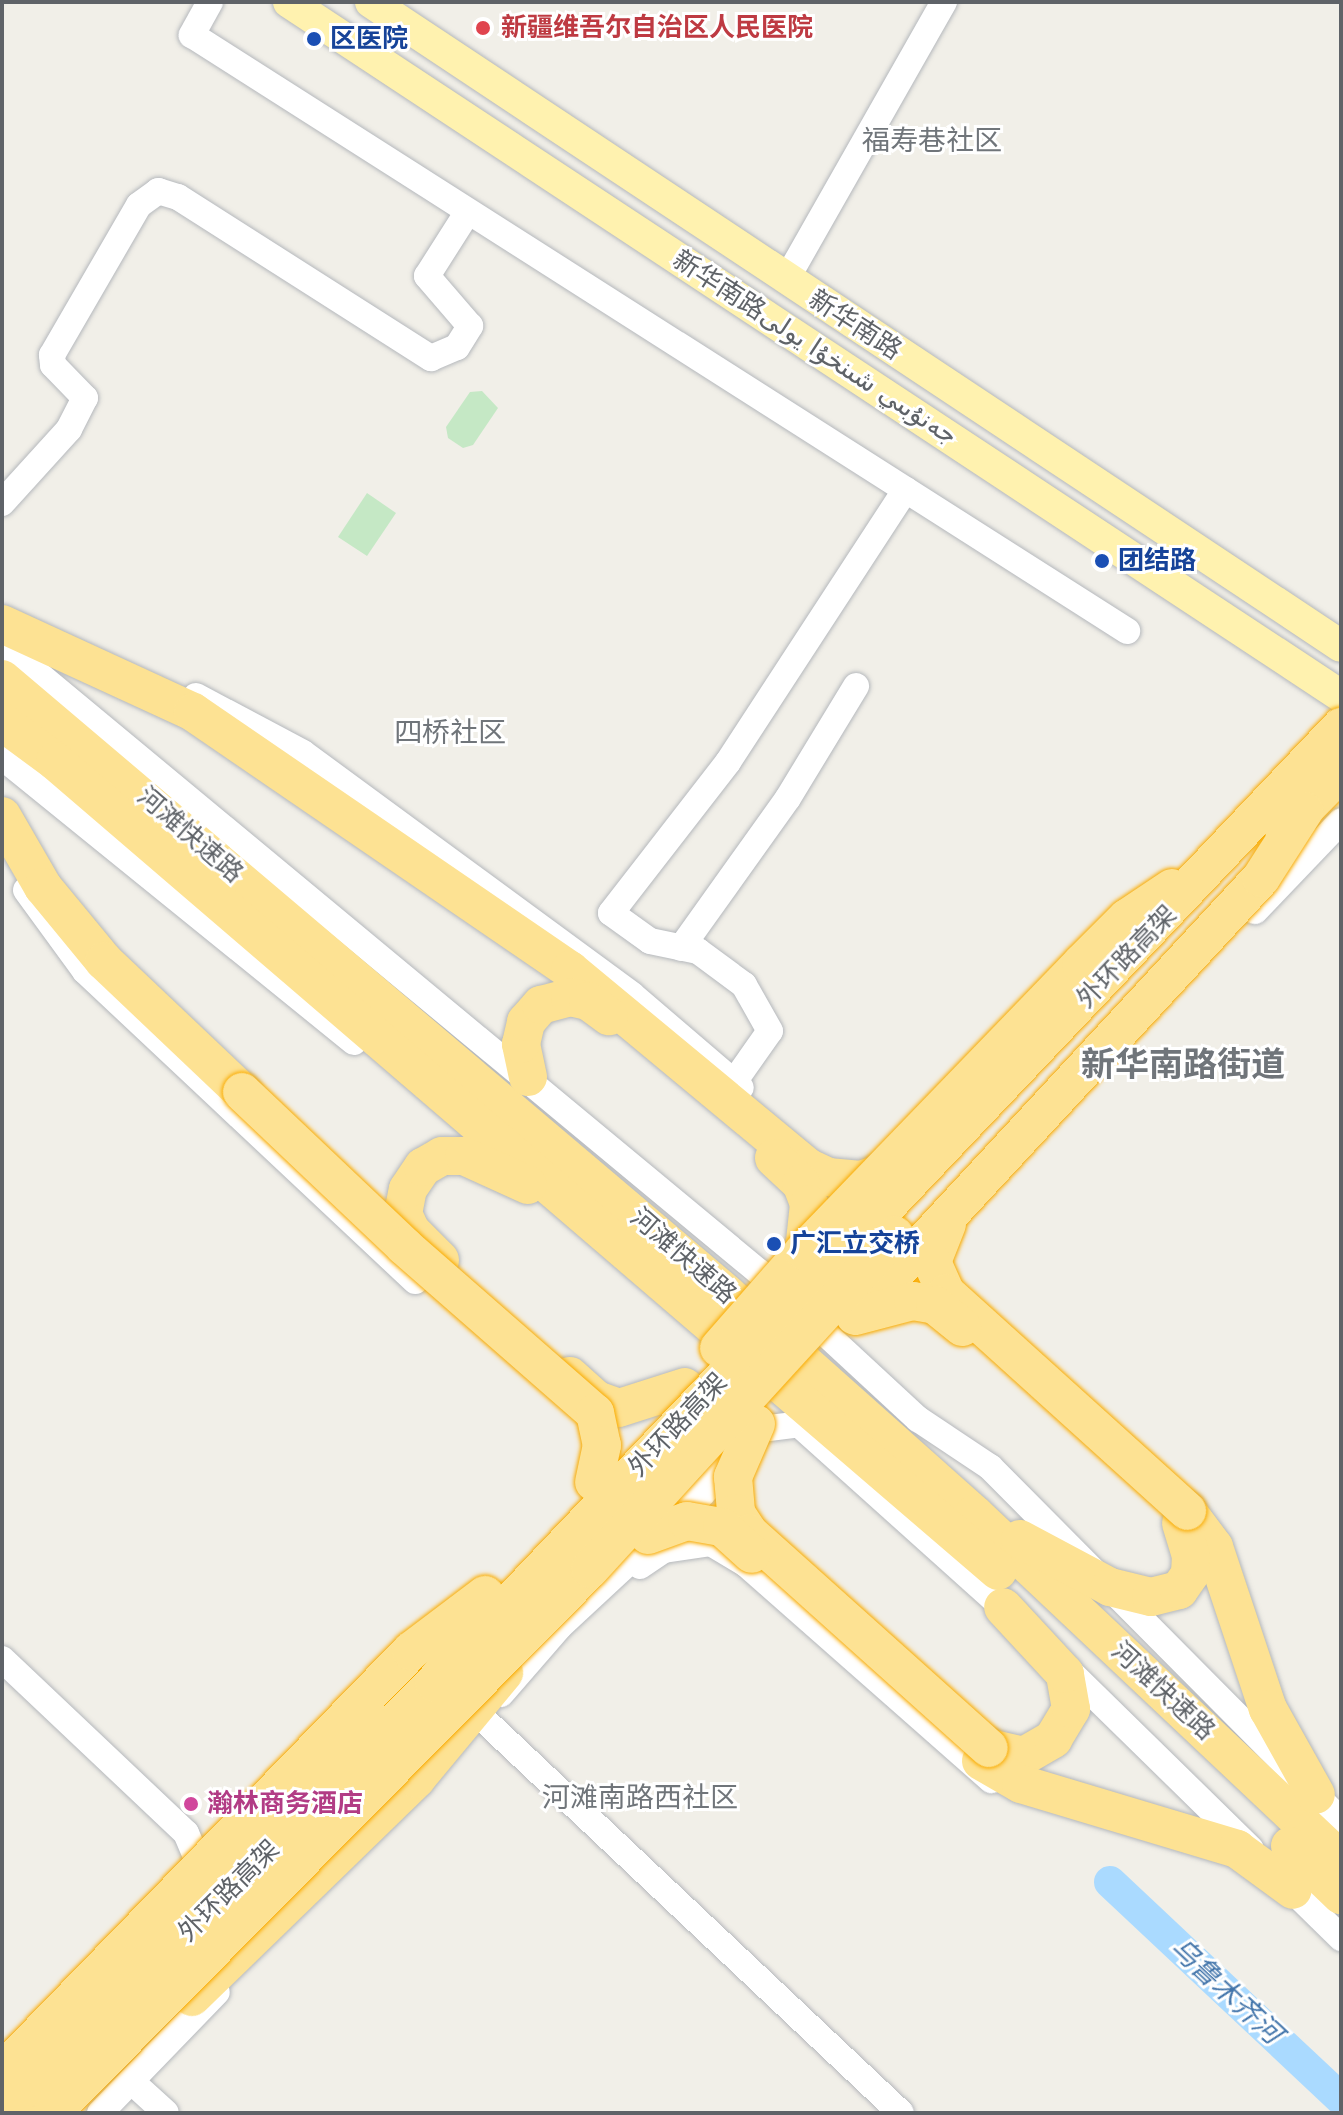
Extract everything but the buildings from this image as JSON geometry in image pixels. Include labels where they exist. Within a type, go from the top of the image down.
[{"type":"highway","points":[[2,623],[193,712],[579,977],[807,1167],[828,1177],[861,1180],[878,1174]]},
{"type":"highway","name":"河滩快速路","points":[[2,679],[728,1295],[974,1514],[1341,1860]]},
{"type":"highway","name":"河滩快速路","points":[[2,722],[67,771],[883,1469],[1116,1676],[1341,1895]]},
{"type":"highway","name":"外环路高架","points":[[7,2113],[269,1852],[1231,849],[1341,727]]},
{"type":"highway","name":"外环路高架","points":[[52,2113],[590,1569],[913,1214],[1324,814],[1341,772]]},
{"type":"highway","points":[[226,1937],[648,1535],[756,1424],[1261,878],[1324,814]]},
{"type":"highway","points":[[2,816],[43,887],[104,961],[404,1246],[595,1413],[606,1474]]},
{"type":"highway","points":[[269,1852],[485,1595],[606,1474],[804,1251],[1127,918],[1231,849]]},
{"type":"highway","points":[[525,1061],[526,1022],[541,1005],[570,997],[588,1001],[624,1027],[801,1183],[809,1204],[804,1251]]},
{"type":"highway","points":[[536,1189],[486,1163],[442,1156],[423,1167],[408,1189],[403,1214],[427,1249],[597,1400],[619,1408],[685,1387]]},
{"type":"highway","points":[[952,1211],[932,1262],[946,1293],[1214,1547],[1268,1709],[1328,1807]]},
{"type":"highway","points":[[855,1316],[913,1301],[935,1305],[1184,1517],[1191,1556],[1190,1574],[1179,1590],[1151,1597],[1110,1587],[974,1514]]},
{"type":"highway","points":[[756,1424],[733,1477],[736,1513],[749,1533],[985,1755],[1024,1756],[1053,1739],[1071,1709],[1065,1674],[1003,1607]]},
{"type":"highway","points":[[648,1535],[687,1521],[722,1527],[1021,1784],[1237,1849],[1293,1890]]},
{"type":"highway","points":[[2,2072],[411,1651],[485,1595]]},
{"type":"highway","points":[[78,2113],[416,1779],[507,1669]]},
{"type":"main road","name":"新华南路جەنۇبىي شىنخۇا يولى","points":[[289,2],[1341,696]]},
{"type":"main road","name":"新华南路","points":[[371,2],[1341,646]]},
{"type":"street","points":[[210,2],[192,35],[1127,631]]},
{"type":"street","points":[[786,280],[944,2]]},
{"type":"street","points":[[2,503],[69,429],[85,398],[53,365],[52,355],[139,205],[158,191],[178,197],[431,358],[457,347],[470,326],[427,276],[467,213]]},
{"type":"street","points":[[734,1082],[770,1031],[744,985],[698,951],[650,941],[611,913],[728,762],[905,490]]},
{"type":"street","points":[[2,623],[106,653],[303,753],[632,995],[829,1163],[880,1164],[934,1145]]},
{"type":"street","points":[[2,644],[525,1061],[918,1419],[990,1467],[1328,1807]]},
{"type":"street","points":[[681,948],[788,798],[856,686]]},
{"type":"street","points":[[759,1272],[785,1274],[831,1255],[1341,707]]},
{"type":"street","points":[[2,757],[536,1189],[1003,1607],[1341,1938]]},
{"type":"street","points":[[852,1356],[874,1305],[1324,814]]},
{"type":"street","points":[[2,854],[85,971],[279,1158],[575,1421],[606,1474]]},
{"type":"street","points":[[2,2086],[710,1372],[715,1349]]},
{"type":"street","points":[[100,2113],[481,1717],[578,1610],[702,1494],[761,1429],[799,1424]]},
{"type":"street","points":[[578,1610],[664,1550],[711,1543],[746,1564],[978,1772],[1020,1798],[1066,1797]]},
{"type":"street","points":[[2,1659],[186,1833],[196,1856],[214,1874]]},
{"type":"street","points":[[481,1717],[901,2113]]},
{"type":"street","points":[[131,2081],[166,2113]]},
{"type":"green space","points":[[482,391],[498,408],[473,445],[463,448],[448,438],[446,427],[470,392]]},
{"type":"green space","points":[[367,493],[396,513],[367,556],[338,537]]},
{"type":"waterway","name":"乌鲁木齐河","points":[[1110,1882],[1341,2099]]},
{"type":"place","name":"新疆维吾尔自治区人民医院","points":[[483,28]]},
{"type":"place","name":"区医院","points":[[314,39]]},
{"type":"place","name":"团结路","points":[[1102,561]]},
{"type":"place","name":"广汇立交桥","points":[[774,1244]]},
{"type":"place","name":"瀚林商务酒店","points":[[191,1804]]},
{"type":"district","name":"福寿巷社区","points":[[932,141]]},
{"type":"district","name":"四桥社区","points":[[450,733]]},
{"type":"district","name":"新华南路街道","points":[[1183,1065]]},
{"type":"district","name":"河滩南路西社区","points":[[640,1798]]}]
